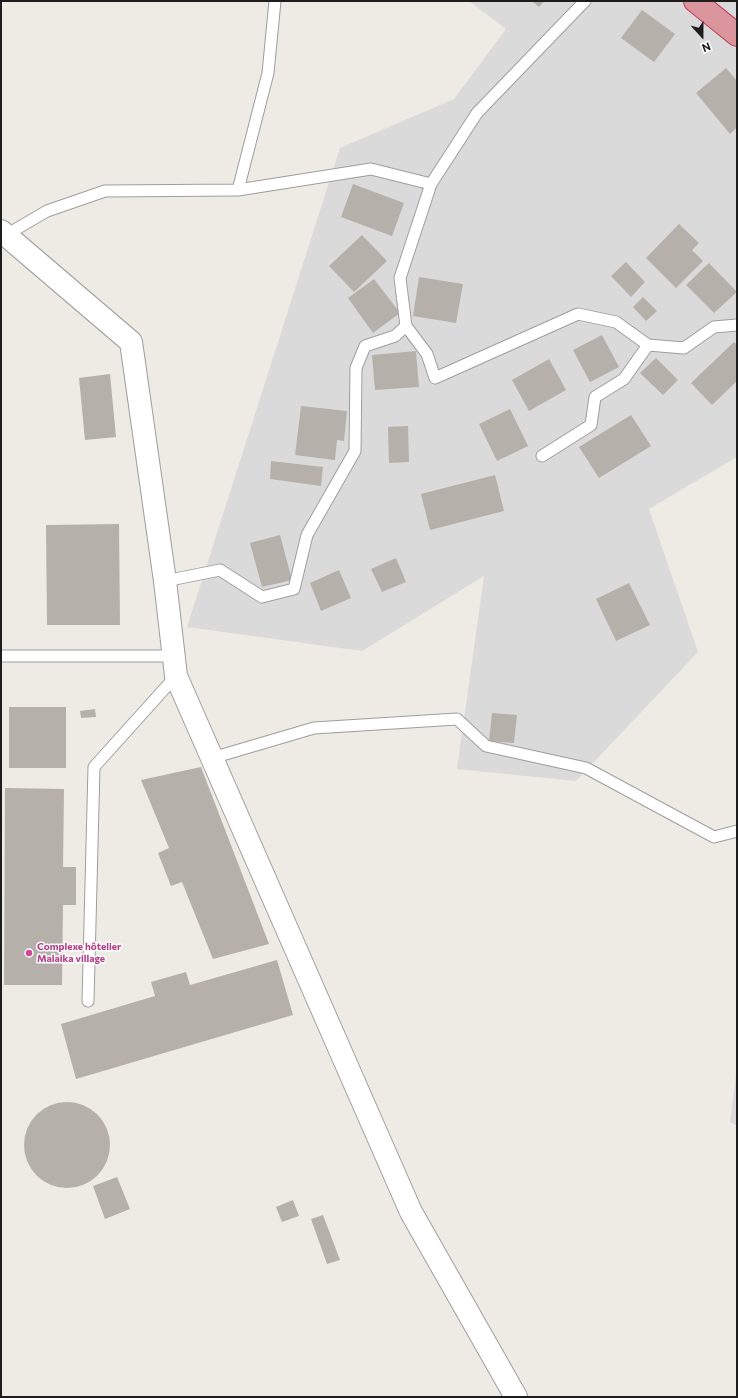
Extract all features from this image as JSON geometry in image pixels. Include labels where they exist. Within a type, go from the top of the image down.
[{"type":"highway","points":[[695,1],[737,35]]},
{"type":"street","points":[[4,233],[131,342],[165,581],[175,666],[212,758],[411,1212],[516,1397]]},
{"type":"lane","points":[[238,190],[268,73],[275,1]]},
{"type":"lane","points":[[584,1],[477,113],[431,184],[400,278],[406,326],[426,354],[435,378],[578,314],[616,322],[648,345],[684,348],[714,327],[737,325]]},
{"type":"lane","points":[[4,233],[46,211],[105,190],[238,190],[371,169],[431,184]]},
{"type":"lane","points":[[165,581],[220,570],[262,596],[294,589],[307,535],[355,451],[356,368],[365,346],[395,336],[406,326]]},
{"type":"lane","points":[[542,456],[591,425],[595,397],[624,379],[648,345]]},
{"type":"lane","points":[[1,656],[175,666]]},
{"type":"lane","points":[[88,1001],[94,767],[175,666]]},
{"type":"lane","points":[[212,758],[314,728],[457,719],[486,746],[586,768],[714,837],[737,831]]},
{"type":"shaded area","points":[[469,1],[737,1],[737,457],[649,509],[698,652],[576,781],[457,769],[484,576],[362,651],[187,627],[340,148],[454,99],[506,29]]},
{"type":"shaded area","points":[[737,1067],[737,1126],[730,1122]]},
{"type":"building","points":[[532,1],[544,1],[539,7]]},
{"type":"building","points":[[642,10],[675,34],[654,62],[621,38]]},
{"type":"building","points":[[726,68],[737,81],[737,127],[730,134],[696,93]]},
{"type":"building","points":[[353,184],[404,203],[392,236],[341,217]]},
{"type":"building","points":[[679,224],[699,243],[692,250],[703,261],[676,288],[646,258]]},
{"type":"building","points":[[362,235],[387,261],[354,292],[329,266]]},
{"type":"building","points":[[626,262],[645,282],[631,297],[611,276]]},
{"type":"building","points":[[709,263],[737,292],[714,313],[686,285]]},
{"type":"building","points":[[419,277],[463,284],[456,323],[413,316]]},
{"type":"building","points":[[374,279],[400,313],[373,333],[348,298]]},
{"type":"building","points":[[643,297],[657,311],[646,321],[633,307]]},
{"type":"building","points":[[602,335],[619,367],[590,382],[573,350]]},
{"type":"building","points":[[734,342],[737,345],[737,381],[712,405],[691,383]]},
{"type":"building","points":[[416,351],[419,387],[375,390],[372,355]]},
{"type":"building","points":[[656,358],[678,380],[663,395],[640,373]]},
{"type":"building","points":[[549,359],[566,390],[529,411],[512,380]]},
{"type":"building","points":[[110,374],[116,437],[85,440],[79,378]]},
{"type":"building","points":[[301,406],[347,411],[344,441],[337,440],[335,460],[295,455]]},
{"type":"building","points":[[510,409],[528,446],[497,461],[479,424]]},
{"type":"building","points":[[631,415],[651,446],[599,478],[579,447]]},
{"type":"building","points":[[408,426],[409,462],[389,463],[388,427]]},
{"type":"building","points":[[271,461],[323,467],[321,486],[270,479]]},
{"type":"building","points":[[495,475],[504,511],[430,530],[421,494]]},
{"type":"building","points":[[119,524],[120,625],[47,625],[46,525]]},
{"type":"building","points":[[280,535],[292,580],[262,587],[250,543]]},
{"type":"building","points":[[396,558],[406,582],[382,592],[371,569]]},
{"type":"building","points":[[339,570],[351,598],[321,611],[310,583]]},
{"type":"building","points":[[629,583],[650,625],[616,641],[596,599]]},
{"type":"building","points":[[9,707],[66,707],[66,768],[9,768]]},
{"type":"building","points":[[95,709],[96,717],[81,718],[80,711]]},
{"type":"building","points":[[492,713],[517,715],[514,743],[489,741]]},
{"type":"building","points":[[201,767],[269,944],[213,959],[182,882],[171,886],[158,853],[169,848],[141,780]]},
{"type":"building","points":[[5,788],[64,789],[63,867],[76,867],[76,905],[63,905],[62,985],[4,985]]},
{"type":"building","points":[[277,960],[293,1015],[76,1079],[61,1024],[155,996],[151,982],[186,972],[190,985]]},
{"type":"building","points":[[67,1102],[83,1105],[91,1109],[103,1121],[107,1129],[110,1145],[107,1161],[103,1169],[91,1181],[83,1185],[67,1188],[51,1185],[43,1181],[31,1169],[27,1161],[24,1145],[27,1129],[31,1121],[43,1109],[51,1105]]},
{"type":"building","points":[[117,1177],[130,1209],[105,1219],[93,1186]]},
{"type":"building","points":[[293,1200],[299,1216],[282,1222],[276,1207]]},
{"type":"building","points":[[323,1215],[340,1260],[327,1264],[311,1219]]},
{"type":"place","name":"Complexe hôtelier Malaika village","points":[[29,953]]}]
